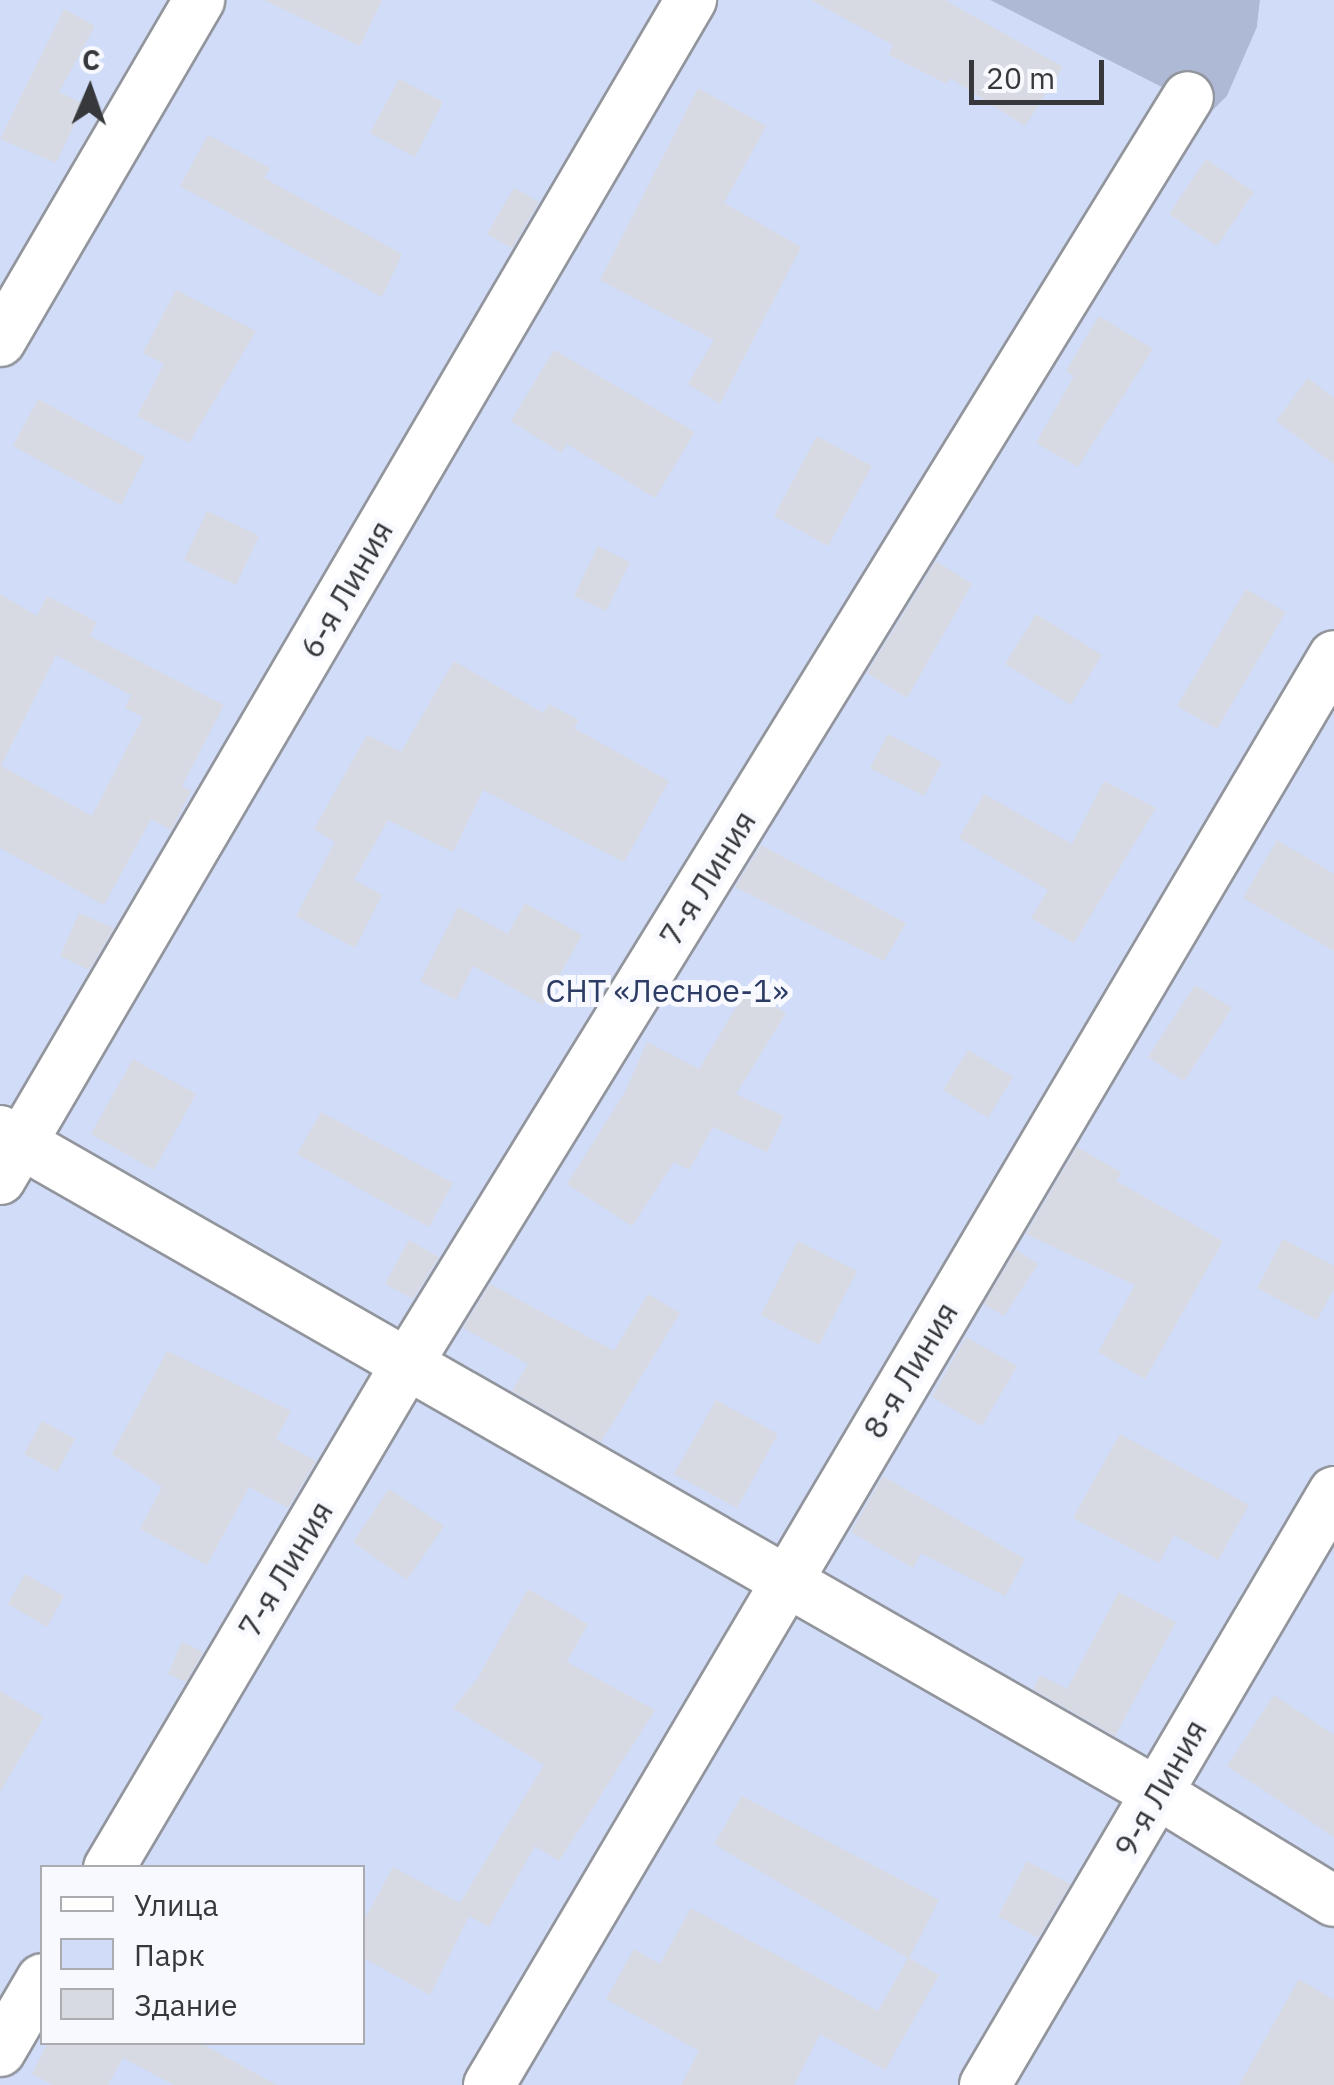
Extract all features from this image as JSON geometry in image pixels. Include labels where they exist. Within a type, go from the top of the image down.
[{"type":"street","points":[[0,341],[198,0]]},
{"type":"street","name":"6-я Линия","points":[[7,1151],[691,0]]},
{"type":"street","name":"7-я Линия","points":[[111,1865],[407,1364],[1188,97]]},
{"type":"street","name":"8-я Линия","points":[[489,2085],[1334,656]]},
{"type":"street","points":[[7,1151],[407,1364],[1157,1793],[1334,1901]]},
{"type":"street","name":"9-я Линия","points":[[985,2085],[1334,1492]]},
{"type":"street","points":[[0,2051],[40,1983]]},
{"type":"green space","name":"СНТ «Лесное-1»","points":[[0,0],[990,0],[1211,112],[1227,96],[1257,27],[1260,0],[1334,0],[1334,2085],[0,2085]]},
{"type":"shaded area","points":[[990,0],[1260,0],[1257,27],[1227,96],[1211,112]]},
{"type":"building","points":[[264,0],[382,0],[360,46]]},
{"type":"building","points":[[811,0],[945,0],[1063,67],[1025,126],[950,78],[947,84],[889,55],[893,45]]},
{"type":"building","points":[[64,9],[95,26],[59,92],[84,104],[56,163],[0,139]]},
{"type":"building","points":[[399,79],[443,102],[415,157],[370,133]]},
{"type":"building","points":[[698,88],[766,126],[724,203],[801,247],[720,404],[688,384],[714,340],[600,280]]},
{"type":"building","points":[[208,135],[270,168],[264,178],[402,254],[382,297],[180,186]]},
{"type":"building","points":[[1206,159],[1254,192],[1217,246],[1169,214]]},
{"type":"building","points":[[514,188],[539,202],[512,248],[487,234]]},
{"type":"building","points":[[176,290],[256,331],[189,443],[137,416],[164,364],[143,353]]},
{"type":"building","points":[[1099,316],[1153,349],[1078,467],[1036,443],[1074,376],[1066,371]]},
{"type":"building","points":[[554,350],[695,432],[655,498],[567,444],[561,453],[511,421]]},
{"type":"building","points":[[1308,378],[1334,398],[1334,464],[1276,421]]},
{"type":"building","points":[[38,399],[145,457],[121,505],[13,446]]},
{"type":"building","points":[[817,436],[872,466],[828,546],[774,516]]},
{"type":"building","points":[[207,511],[259,536],[236,585],[184,560]]},
{"type":"building","points":[[598,546],[630,562],[606,611],[574,596]]},
{"type":"building","points":[[936,561],[972,584],[907,698],[867,673]]},
{"type":"building","points":[[1246,589],[1286,612],[1217,729],[1177,706]]},
{"type":"building","points":[[0,594],[37,616],[47,596],[97,622],[90,636],[224,705],[182,786],[191,791],[171,830],[151,819],[104,905],[0,848]],"holes":[[[56,655],[131,695],[125,708],[143,717],[92,816],[1,766]]]},
{"type":"building","points":[[1036,614],[1102,655],[1071,705],[1005,664]]},
{"type":"building","points":[[454,661],[543,713],[549,704],[579,720],[574,728],[669,781],[624,862],[483,790],[453,852],[388,820],[354,880],[382,895],[355,948],[296,916],[335,842],[314,829],[367,735],[401,752]]},
{"type":"building","points":[[888,734],[942,762],[924,796],[870,768]]},
{"type":"building","points":[[1104,781],[1156,808],[1074,943],[1031,918],[1048,890],[959,838],[984,794],[1072,844]]},
{"type":"building","points":[[1277,840],[1334,874],[1334,951],[1243,898]]},
{"type":"building","points":[[761,845],[906,923],[884,961],[735,887]]},
{"type":"building","points":[[525,903],[582,935],[543,1005],[473,966],[456,1000],[420,981],[458,907],[508,934]]},
{"type":"building","points":[[79,913],[114,928],[89,970],[60,956]]},
{"type":"building","points":[[1195,985],[1232,1008],[1184,1081],[1148,1057]]},
{"type":"building","points":[[747,989],[786,1013],[736,1094],[784,1116],[767,1152],[713,1127],[689,1170],[674,1162],[632,1226],[567,1184],[625,1092],[647,1042],[699,1069]]},
{"type":"building","points":[[968,1050],[1013,1077],[988,1118],[943,1090]]},
{"type":"building","points":[[133,1059],[196,1094],[154,1170],[91,1134]]},
{"type":"building","points":[[321,1112],[453,1183],[429,1227],[297,1154]]},
{"type":"building","points":[[1077,1147],[1122,1173],[1116,1181],[1223,1241],[1145,1379],[1098,1352],[1135,1285],[1026,1234]]},
{"type":"building","points":[[1283,1239],[1334,1266],[1334,1289],[1317,1320],[1257,1288]]},
{"type":"building","points":[[409,1240],[439,1257],[413,1299],[385,1284]]},
{"type":"building","points":[[798,1241],[857,1271],[819,1345],[761,1315]]},
{"type":"building","points":[[1016,1250],[1038,1264],[1004,1316],[984,1304]]},
{"type":"building","points":[[490,1284],[614,1351],[648,1294],[680,1313],[601,1442],[512,1391],[528,1364],[463,1328]]},
{"type":"building","points":[[966,1337],[1017,1366],[982,1426],[932,1397]]},
{"type":"building","points":[[167,1351],[291,1411],[276,1439],[316,1461],[288,1508],[249,1487],[207,1565],[140,1529],[162,1487],[112,1454]]},
{"type":"building","points":[[716,1400],[778,1434],[737,1508],[674,1474]]},
{"type":"building","points":[[42,1421],[75,1439],[57,1472],[24,1454]]},
{"type":"building","points":[[1120,1434],[1249,1505],[1218,1560],[1174,1535],[1159,1563],[1073,1518]]},
{"type":"building","points":[[883,1476],[1025,1559],[1005,1596],[921,1553],[913,1568],[851,1532]]},
{"type":"building","points":[[389,1489],[444,1526],[407,1580],[353,1542]]},
{"type":"building","points":[[25,1574],[64,1596],[47,1627],[8,1604]]},
{"type":"building","points":[[528,1589],[588,1624],[567,1662],[655,1710],[559,1861],[535,1846],[489,1927],[469,1916],[430,1995],[365,1959],[365,1918],[393,1867],[460,1903],[544,1765],[453,1708],[477,1679]]},
{"type":"building","points":[[1119,1592],[1176,1622],[1115,1736],[1033,1689],[1040,1675],[1067,1689]]},
{"type":"building","points":[[182,1642],[203,1652],[186,1682],[168,1674]]},
{"type":"building","points":[[0,1691],[44,1717],[0,1792]]},
{"type":"building","points":[[1274,1695],[1334,1735],[1334,1837],[1227,1766]]},
{"type":"building","points":[[742,1796],[939,1900],[909,1958],[939,1975],[885,2070],[820,2034],[794,2085],[681,2085],[699,2051],[606,1999],[634,1949],[660,1964],[691,1908],[878,2011],[908,1958],[714,1844]]},
{"type":"building","points":[[1027,1861],[1070,1884],[1038,1938],[998,1916]]},
{"type":"building","points":[[1299,1979],[1334,2000],[1334,2085],[1239,2085]]},
{"type":"building","points":[[46,2045],[204,2045],[277,2085],[174,2085],[123,2058],[108,2085],[53,2085],[32,2074]]}]
